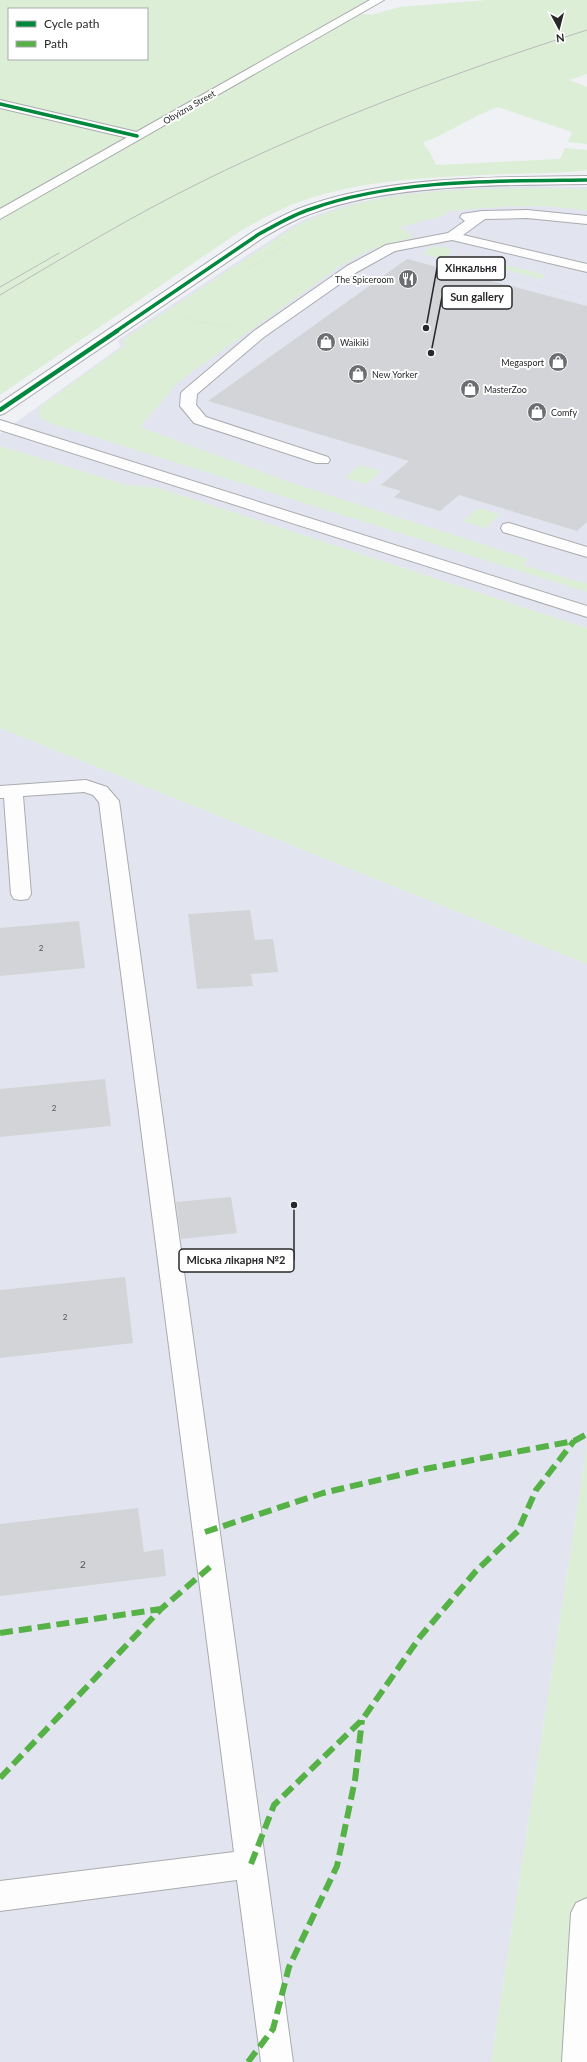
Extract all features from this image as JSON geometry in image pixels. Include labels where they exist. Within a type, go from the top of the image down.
[{"type":"street","name":"Obyizna Street","points":[[0,215],[378,0]]},
{"type":"street","points":[[0,104],[137,136]]},
{"type":"street","points":[[560,180],[587,175]]},
{"type":"street","points":[[0,410],[259,234],[276,223],[295,214],[342,200],[381,192],[435,185],[587,180]]},
{"type":"street","points":[[452,236],[482,215]]},
{"type":"street","points":[[451,219],[482,215],[543,215],[587,220]]},
{"type":"street","points":[[322,460],[200,420],[188,406],[189,393],[259,334],[352,269],[376,255],[404,245],[452,236],[587,268]]},
{"type":"street","points":[[0,425],[587,612]]},
{"type":"street","points":[[509,528],[587,552]]},
{"type":"street","points":[[21,894],[6,792],[86,786],[100,791],[109,801],[204,1525],[277,2062]]},
{"type":"street","points":[[0,1896],[251,1864]]},
{"type":"street","points":[[578,2062],[587,1914]]},
{"type":"path","points":[[248,269],[295,239]]},
{"type":"path","points":[[436,259],[587,298]]},
{"type":"path","points":[[549,296],[557,290]]},
{"type":"path","points":[[181,311],[175,316],[259,334]]},
{"type":"shaded area","points":[[533,186],[587,187],[587,628],[159,488],[127,485],[0,446],[0,434],[120,347],[118,340],[290,227],[305,219],[345,205],[394,195],[453,189]]},
{"type":"shaded area","points":[[0,728],[587,964],[587,1446],[491,2062],[0,2062]]},
{"type":"green space","points":[[0,0],[378,0],[355,13],[372,15],[399,7],[487,0],[587,0],[587,74],[569,80],[587,87],[587,144],[568,142],[572,132],[498,107],[423,143],[431,154],[436,165],[560,159],[565,148],[587,150],[587,170],[557,173],[455,176],[404,180],[354,187],[329,193],[289,206],[242,230],[0,395]]},
{"type":"green space","points":[[536,188],[587,189],[587,211],[569,208],[533,206],[479,208],[443,212],[446,215],[400,227],[414,237],[370,250],[343,264],[178,382],[140,427],[289,482],[528,559],[523,565],[587,584],[587,592],[50,423],[41,418],[38,411],[41,406],[124,346],[123,340],[293,228],[321,215],[381,199],[443,191]]},
{"type":"green space","points":[[431,247],[446,247],[452,251],[444,259],[423,254]]},
{"type":"green space","points":[[466,255],[546,275],[541,279],[460,258]]},
{"type":"green space","points":[[0,446],[127,485],[159,488],[587,628],[587,964],[0,728]]},
{"type":"green space","points":[[360,465],[381,471],[366,484],[345,478]]},
{"type":"green space","points":[[478,508],[500,514],[485,528],[463,521]]},
{"type":"green space","points":[[587,1446],[587,2062],[491,2062]]},
{"type":"building","points":[[407,259],[587,306],[587,522],[577,531],[459,495],[440,511],[394,497],[401,491],[381,485],[409,461],[208,401]]},
{"type":"building","points":[[250,910],[255,940],[273,939],[278,972],[251,974],[253,986],[197,989],[188,914]]},
{"type":"building","points":[[79,921],[85,968],[0,976],[0,928]]},
{"type":"building","points":[[105,1079],[111,1126],[0,1137],[0,1089]]},
{"type":"building","points":[[231,1197],[237,1233],[181,1239],[176,1202]]},
{"type":"building","points":[[125,1277],[133,1343],[0,1358],[0,1290]]},
{"type":"building","points":[[138,1508],[144,1552],[163,1549],[166,1576],[0,1596],[0,1524]]},
{"type":"tram line","points":[[0,295],[150,209],[201,182],[295,138],[440,80],[587,30]]},
{"type":"tram line","points":[[0,287],[59,253]]},
{"type":"marked path","points":[[205,1532],[323,1493],[425,1469],[574,1441],[587,1434]]},
{"type":"marked path","points":[[251,1864],[274,1805],[362,1720],[420,1637],[476,1571],[518,1531],[536,1490],[574,1441]]},
{"type":"marked path","points":[[0,1778],[161,1609],[210,1567]]},
{"type":"marked path","points":[[0,1633],[161,1609]]},
{"type":"marked path","points":[[248,2062],[273,2029],[289,1967],[337,1866],[355,1780],[362,1720]]},
{"type":"cycle path","points":[[0,104],[137,136]]},
{"type":"cycle path","points":[[0,410],[259,234],[284,220],[311,209],[338,200],[395,190],[481,183],[587,180]]},
{"type":"place","name":"The Spiceroom","points":[[408,279]]},
{"type":"place","name":"Хінкальня","points":[[426,328]]},
{"type":"place","name":"Waikiki","points":[[326,342]]},
{"type":"place","name":"Sun gallery","points":[[431,353]]},
{"type":"place","name":"Megasport","points":[[558,362]]},
{"type":"place","name":"New Yorker","points":[[358,374]]},
{"type":"place","name":"MasterZoo","points":[[470,389]]},
{"type":"place","name":"Comfy","points":[[537,412]]},
{"type":"place","name":"Міська лікарня №2","points":[[294,1205]]}]
